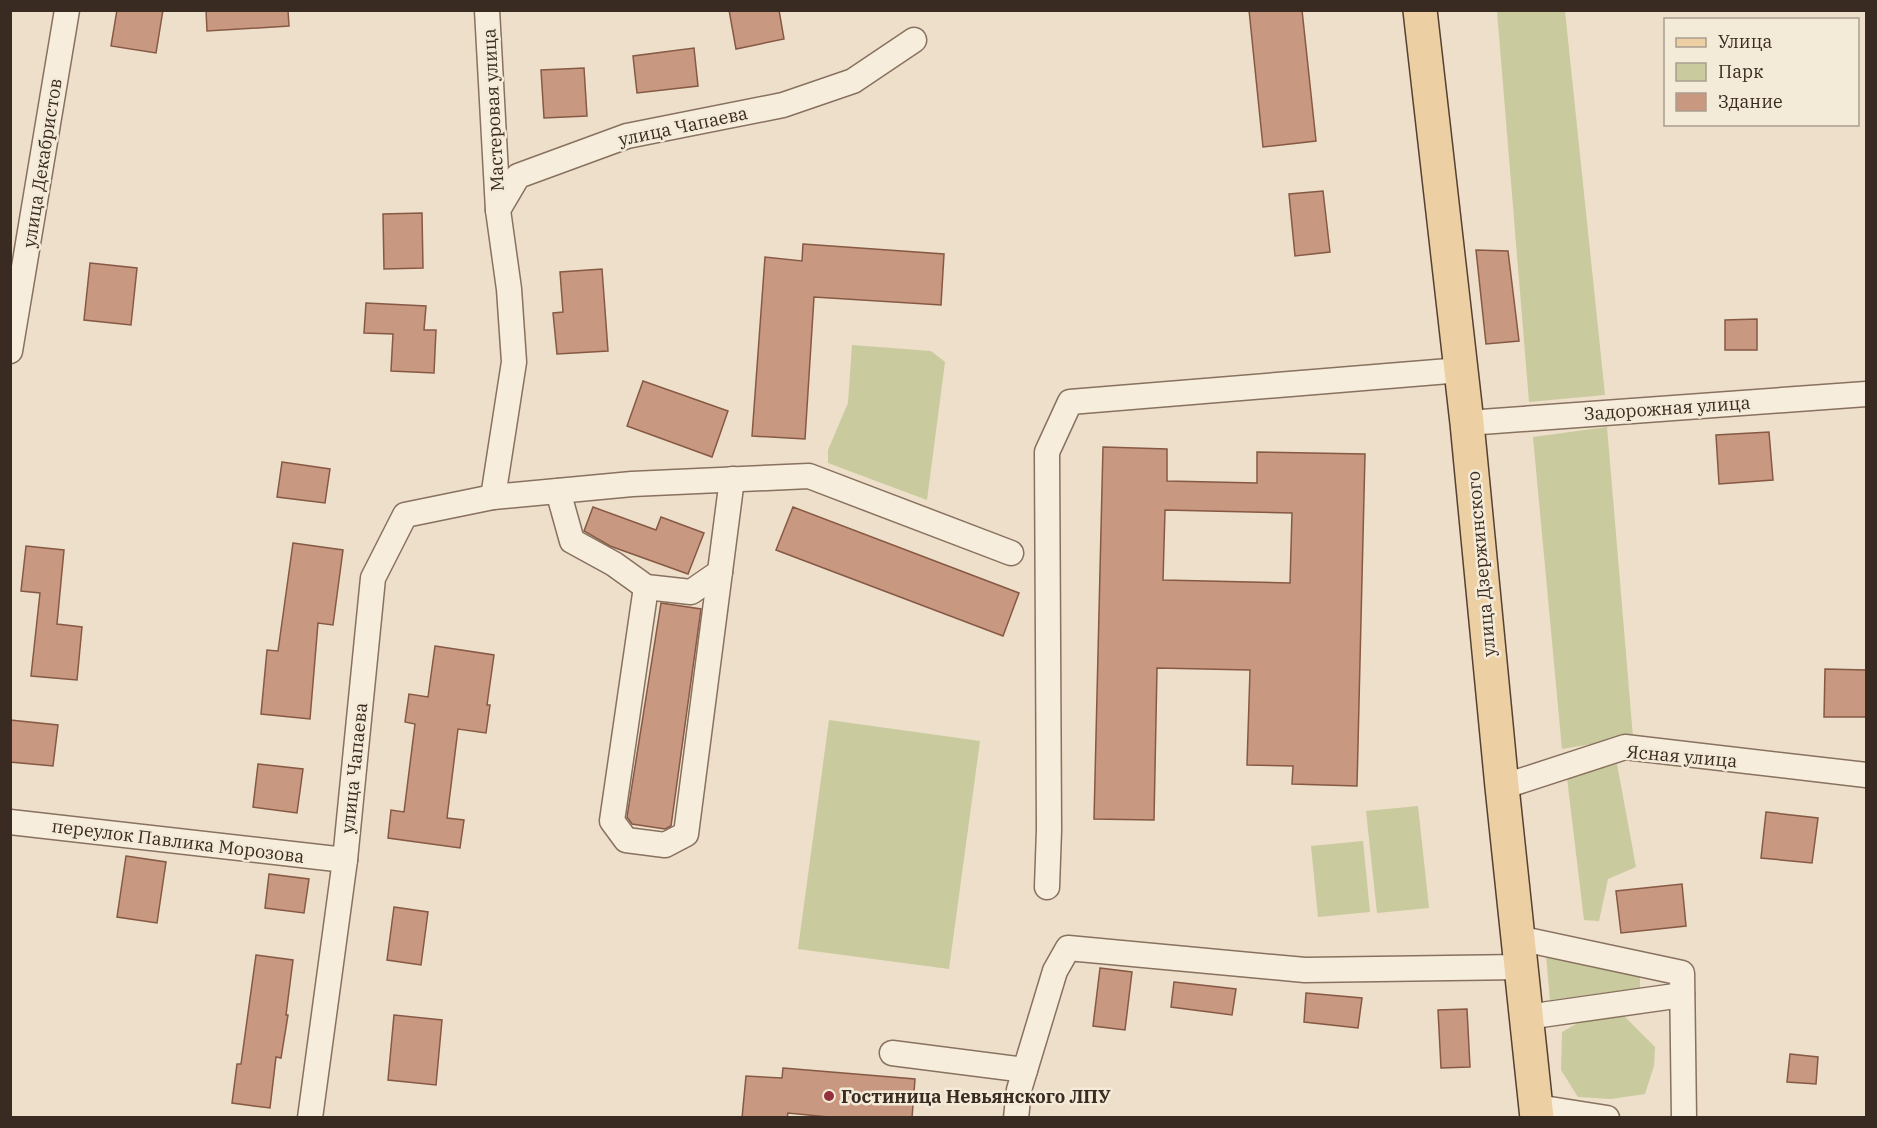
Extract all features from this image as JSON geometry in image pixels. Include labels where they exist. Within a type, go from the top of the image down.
[{"type":"main road","name":"улица Дзержинского","points":[[1420,10],[1467,423],[1502,787],[1537,1112]]},
{"type":"street","name":"улица Декабристов","points":[[10,351],[67,10]]},
{"type":"street","name":"Мастеровая улица","points":[[487,10],[498,210]]},
{"type":"street","name":"улица Чапаева","points":[[498,210],[518,176],[627,136],[783,105],[853,81],[914,40]]},
{"type":"street","points":[[493,497],[514,362],[509,289],[498,210]]},
{"type":"street","points":[[1047,887],[1049,807],[1047,452],[1070,402],[1461,370]]},
{"type":"street","name":"Задорожная улица","points":[[1467,423],[1866,394]]},
{"type":"street","name":"улица Чапаева","points":[[310,1118],[345,860],[373,578],[405,515],[493,497],[632,484],[809,476],[1011,553]]},
{"type":"street","points":[[646,587],[612,821],[626,840],[665,845],[687,834],[732,479]]},
{"type":"street","points":[[558,491],[572,541],[614,564],[646,587],[691,591],[720,572]]},
{"type":"street","name":"Ясная улица","points":[[1502,787],[1625,747],[1866,775]]},
{"type":"street","name":"переулок Павлика Морозова","points":[[10,822],[345,860]]},
{"type":"street","points":[[1016,1118],[1019,1090],[1055,970],[1068,948],[1305,970],[1520,953],[1682,973],[1684,1118]]},
{"type":"street","points":[[1527,1017],[1682,995]]},
{"type":"street","points":[[892,1053],[1025,1070]]},
{"type":"street","points":[[1537,1112],[1607,1118]]},
{"type":"green space","points":[[1497,11],[1565,11],[1605,395],[1529,402]]},
{"type":"green space","points":[[852,345],[931,351],[945,362],[927,500],[828,463],[828,450],[848,403]]},
{"type":"green space","points":[[1607,427],[1633,737],[1562,749],[1533,437]]},
{"type":"green space","points":[[829,720],[980,741],[949,969],[798,949]]},
{"type":"green space","points":[[1617,764],[1636,867],[1608,879],[1599,921],[1584,920],[1567,778]]},
{"type":"green space","points":[[1418,806],[1429,908],[1377,913],[1366,811]]},
{"type":"green space","points":[[1363,841],[1370,912],[1318,917],[1311,846]]},
{"type":"green space","points":[[1546,955],[1640,973],[1640,988],[1550,1000]]},
{"type":"green space","points":[[1590,1016],[1624,1016],[1655,1047],[1654,1066],[1645,1094],[1611,1099],[1578,1097],[1561,1070],[1562,1032]]},
{"type":"building","points":[[117,10],[163,10],[156,53],[111,46]]},
{"type":"building","points":[[206,10],[288,10],[289,26],[207,31]]},
{"type":"building","points":[[729,10],[779,10],[784,39],[736,49]]},
{"type":"building","points":[[1249,10],[1302,10],[1316,141],[1263,147]]},
{"type":"building","points":[[694,48],[698,86],[637,93],[633,56]]},
{"type":"building","points":[[584,68],[587,116],[544,118],[541,70]]},
{"type":"building","points":[[1323,191],[1330,252],[1295,256],[1289,194]]},
{"type":"building","points":[[422,213],[423,268],[384,269],[383,214]]},
{"type":"building","points":[[803,244],[944,254],[941,305],[814,297],[805,439],[752,436],[765,257],[802,261]]},
{"type":"building","points":[[1476,250],[1508,251],[1519,341],[1486,344]]},
{"type":"building","points":[[90,263],[137,268],[131,325],[84,320]]},
{"type":"building","points":[[602,269],[608,351],[557,354],[553,313],[563,312],[560,272]]},
{"type":"building","points":[[366,303],[426,306],[424,330],[436,330],[434,373],[391,371],[393,334],[364,333]]},
{"type":"building","points":[[1757,319],[1757,350],[1725,350],[1725,320]]},
{"type":"building","points":[[643,381],[728,411],[712,457],[627,426]]},
{"type":"building","points":[[1769,432],[1773,480],[1719,484],[1716,435]]},
{"type":"building","points":[[1103,447],[1167,449],[1167,481],[1257,483],[1257,452],[1365,454],[1357,786],[1292,784],[1293,766],[1247,765],[1250,670],[1157,668],[1154,820],[1094,819]],"holes":[[[1165,510],[1292,513],[1290,583],[1163,580]]]},
{"type":"building","points":[[282,462],[330,469],[325,503],[277,497]]},
{"type":"building","points":[[593,507],[656,530],[661,517],[704,533],[688,574],[610,546],[584,531]]},
{"type":"building","points":[[793,507],[1019,593],[1003,636],[776,550]]},
{"type":"building","points":[[293,543],[343,550],[333,625],[318,623],[310,719],[261,714],[267,650],[278,651]]},
{"type":"building","points":[[26,546],[64,550],[57,624],[82,627],[77,680],[31,676],[40,593],[21,591]]},
{"type":"building","points":[[661,603],[701,609],[671,826],[665,829],[632,824],[627,817]]},
{"type":"building","points":[[435,646],[494,655],[487,705],[490,705],[486,733],[458,729],[447,818],[464,820],[460,848],[388,838],[391,810],[404,812],[415,724],[405,722],[409,694],[428,697]]},
{"type":"building","points":[[1825,669],[1866,670],[1866,717],[1824,717]]},
{"type":"building","points":[[10,720],[58,725],[53,766],[10,762]]},
{"type":"building","points":[[258,764],[303,769],[297,813],[253,807]]},
{"type":"building","points":[[1766,812],[1818,818],[1812,863],[1761,858]]},
{"type":"building","points":[[126,856],[166,862],[157,923],[117,917]]},
{"type":"building","points":[[269,874],[309,879],[304,913],[265,908]]},
{"type":"building","points":[[1682,884],[1686,926],[1621,933],[1616,891]]},
{"type":"building","points":[[394,907],[428,912],[421,965],[387,960]]},
{"type":"building","points":[[256,955],[293,960],[286,1015],[288,1015],[281,1058],[276,1057],[270,1108],[232,1103],[237,1064],[241,1064]]},
{"type":"building","points":[[1100,968],[1132,972],[1125,1030],[1093,1026]]},
{"type":"building","points":[[1174,982],[1236,989],[1232,1015],[1171,1007]]},
{"type":"building","points":[[1306,993],[1362,998],[1358,1028],[1304,1022]]},
{"type":"building","points":[[1467,1009],[1470,1067],[1441,1068],[1438,1010]]},
{"type":"building","points":[[394,1015],[442,1020],[436,1085],[388,1080]]},
{"type":"building","points":[[1790,1054],[1818,1057],[1816,1084],[1787,1082]]},
{"type":"building","name":"Гостиница Невьянского ЛПУ","points":[[783,1068],[915,1079],[912,1118],[839,1118],[788,1113],[787,1118],[742,1118],[746,1076],[782,1078]]},
{"type":"place","name":"Гостиница Невьянского ЛПУ","points":[[829,1096]]}]
